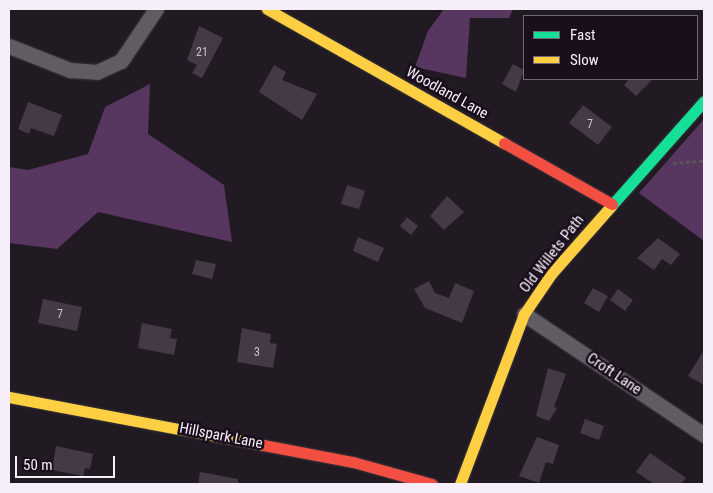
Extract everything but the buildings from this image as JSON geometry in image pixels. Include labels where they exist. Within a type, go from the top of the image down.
[{"type":"street","points":[[9,46],[70,70],[97,72],[121,61],[156,9]]},
{"type":"street","name":"Woodland Lane","points":[[267,9],[612,204]]},
{"type":"street","name":"Old Willets Path","points":[[460,484],[524,314],[552,273],[612,204],[649,167],[704,101]]},
{"type":"street","name":"Croft Lane","points":[[524,314],[704,435]]},
{"type":"street","name":"Hillspark Lane","points":[[9,397],[353,462],[432,484]]},
{"type":"path","points":[[649,167],[704,161]]},
{"type":"shaded area","points":[[444,9],[513,9],[509,18],[470,18],[466,78],[415,67],[428,31]]},
{"type":"shaded area","points":[[150,84],[148,134],[224,185],[232,242],[98,212],[57,249],[9,243],[9,167],[28,170],[88,154],[105,107]]},
{"type":"shaded area","points":[[704,119],[704,241],[639,193]]},
{"type":"traffic: fast","points":[[611,206],[704,101]]},
{"type":"traffic: slow","points":[[267,9],[504,143]]},
{"type":"traffic: slow","points":[[460,484],[524,314],[552,273],[611,206]]},
{"type":"traffic: slow","points":[[9,397],[263,445]]},
{"type":"traffic: jam","points":[[504,143],[612,204]]},
{"type":"traffic: jam","points":[[263,445],[353,462],[432,484]]}]
